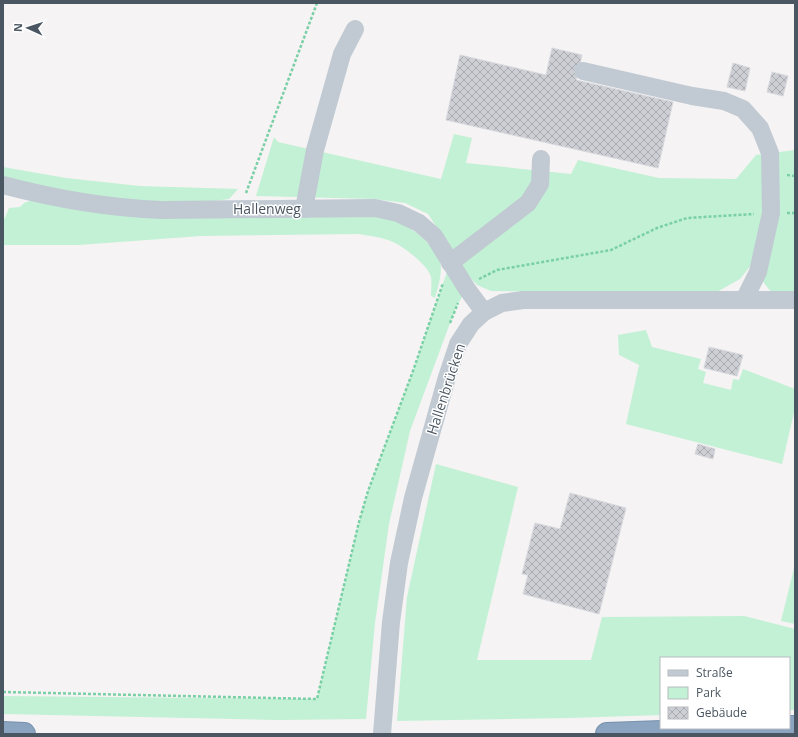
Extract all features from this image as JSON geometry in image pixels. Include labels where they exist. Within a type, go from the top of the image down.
[{"type":"highway","points":[[607,734],[744,729]]},
{"type":"highway","points":[[3,733],[24,734]]},
{"type":"street","points":[[304,208],[315,150],[342,54],[356,29]]},
{"type":"street","points":[[583,71],[692,96],[724,101],[743,109],[760,128],[770,153],[771,213],[758,272],[744,300]]},
{"type":"street","points":[[450,263],[528,203],[540,184],[541,159]]},
{"type":"street","name":"Hallenweg","points":[[3,186],[76,202],[128,209],[375,208],[398,212],[419,223],[434,236],[467,289],[484,312]]},
{"type":"street","name":"Hallenbrücken","points":[[382,734],[384,694],[391,622],[399,563],[413,498],[447,377],[458,344],[471,324],[484,312],[502,303],[523,300],[795,300]]},
{"type":"path","points":[[240,209],[317,3]]},
{"type":"path","points":[[467,289],[478,279],[497,270],[611,250],[658,228],[688,218],[795,213]]},
{"type":"path","points":[[3,692],[317,699],[359,522],[368,491],[413,371],[450,263]]},
{"type":"green space","points":[[454,134],[472,138],[466,163],[571,174],[578,160],[659,178],[736,179],[756,155],[795,150],[795,292],[772,293],[761,277],[763,210],[752,264],[740,279],[715,293],[491,291],[477,285],[467,274],[428,214],[405,203],[374,199],[256,196],[274,137],[278,142],[441,179]]},
{"type":"green space","points":[[3,167],[66,178],[140,186],[238,189],[229,199],[190,204],[108,199],[3,179]]},
{"type":"green space","points":[[32,200],[384,216],[413,230],[425,240],[440,261],[440,280],[435,298],[431,296],[431,277],[421,262],[403,248],[389,240],[359,234],[201,236],[79,245],[3,245],[3,219],[5,218],[9,208],[20,207],[24,203]]},
{"type":"green space","points":[[450,263],[467,289],[456,307],[410,431],[389,524],[375,623],[366,719],[279,720],[3,714],[3,696],[317,699],[359,522],[368,491],[413,371]]},
{"type":"green space","points":[[646,330],[652,347],[701,359],[698,369],[706,372],[703,383],[731,390],[733,379],[739,380],[743,369],[795,389],[795,408],[782,464],[626,424],[639,365],[619,355],[618,335]]},
{"type":"green space","points":[[436,464],[518,487],[477,660],[591,660],[602,617],[744,616],[795,629],[795,710],[790,710],[790,657],[660,657],[660,715],[397,721],[407,597]]},
{"type":"green space","points":[[795,564],[795,624],[781,621]]},
{"type":"building","points":[[552,48],[582,55],[576,80],[673,102],[658,168],[446,120],[460,55],[546,75]]},
{"type":"building","points":[[733,63],[750,68],[745,91],[727,87]]},
{"type":"building","points":[[772,72],[788,76],[783,96],[767,92]]},
{"type":"building","points":[[709,347],[743,355],[737,376],[704,368]]},
{"type":"building","points":[[698,444],[715,449],[713,459],[695,454]]},
{"type":"building","points":[[570,493],[626,508],[599,614],[523,594],[528,575],[522,574],[535,523],[560,529]]}]
